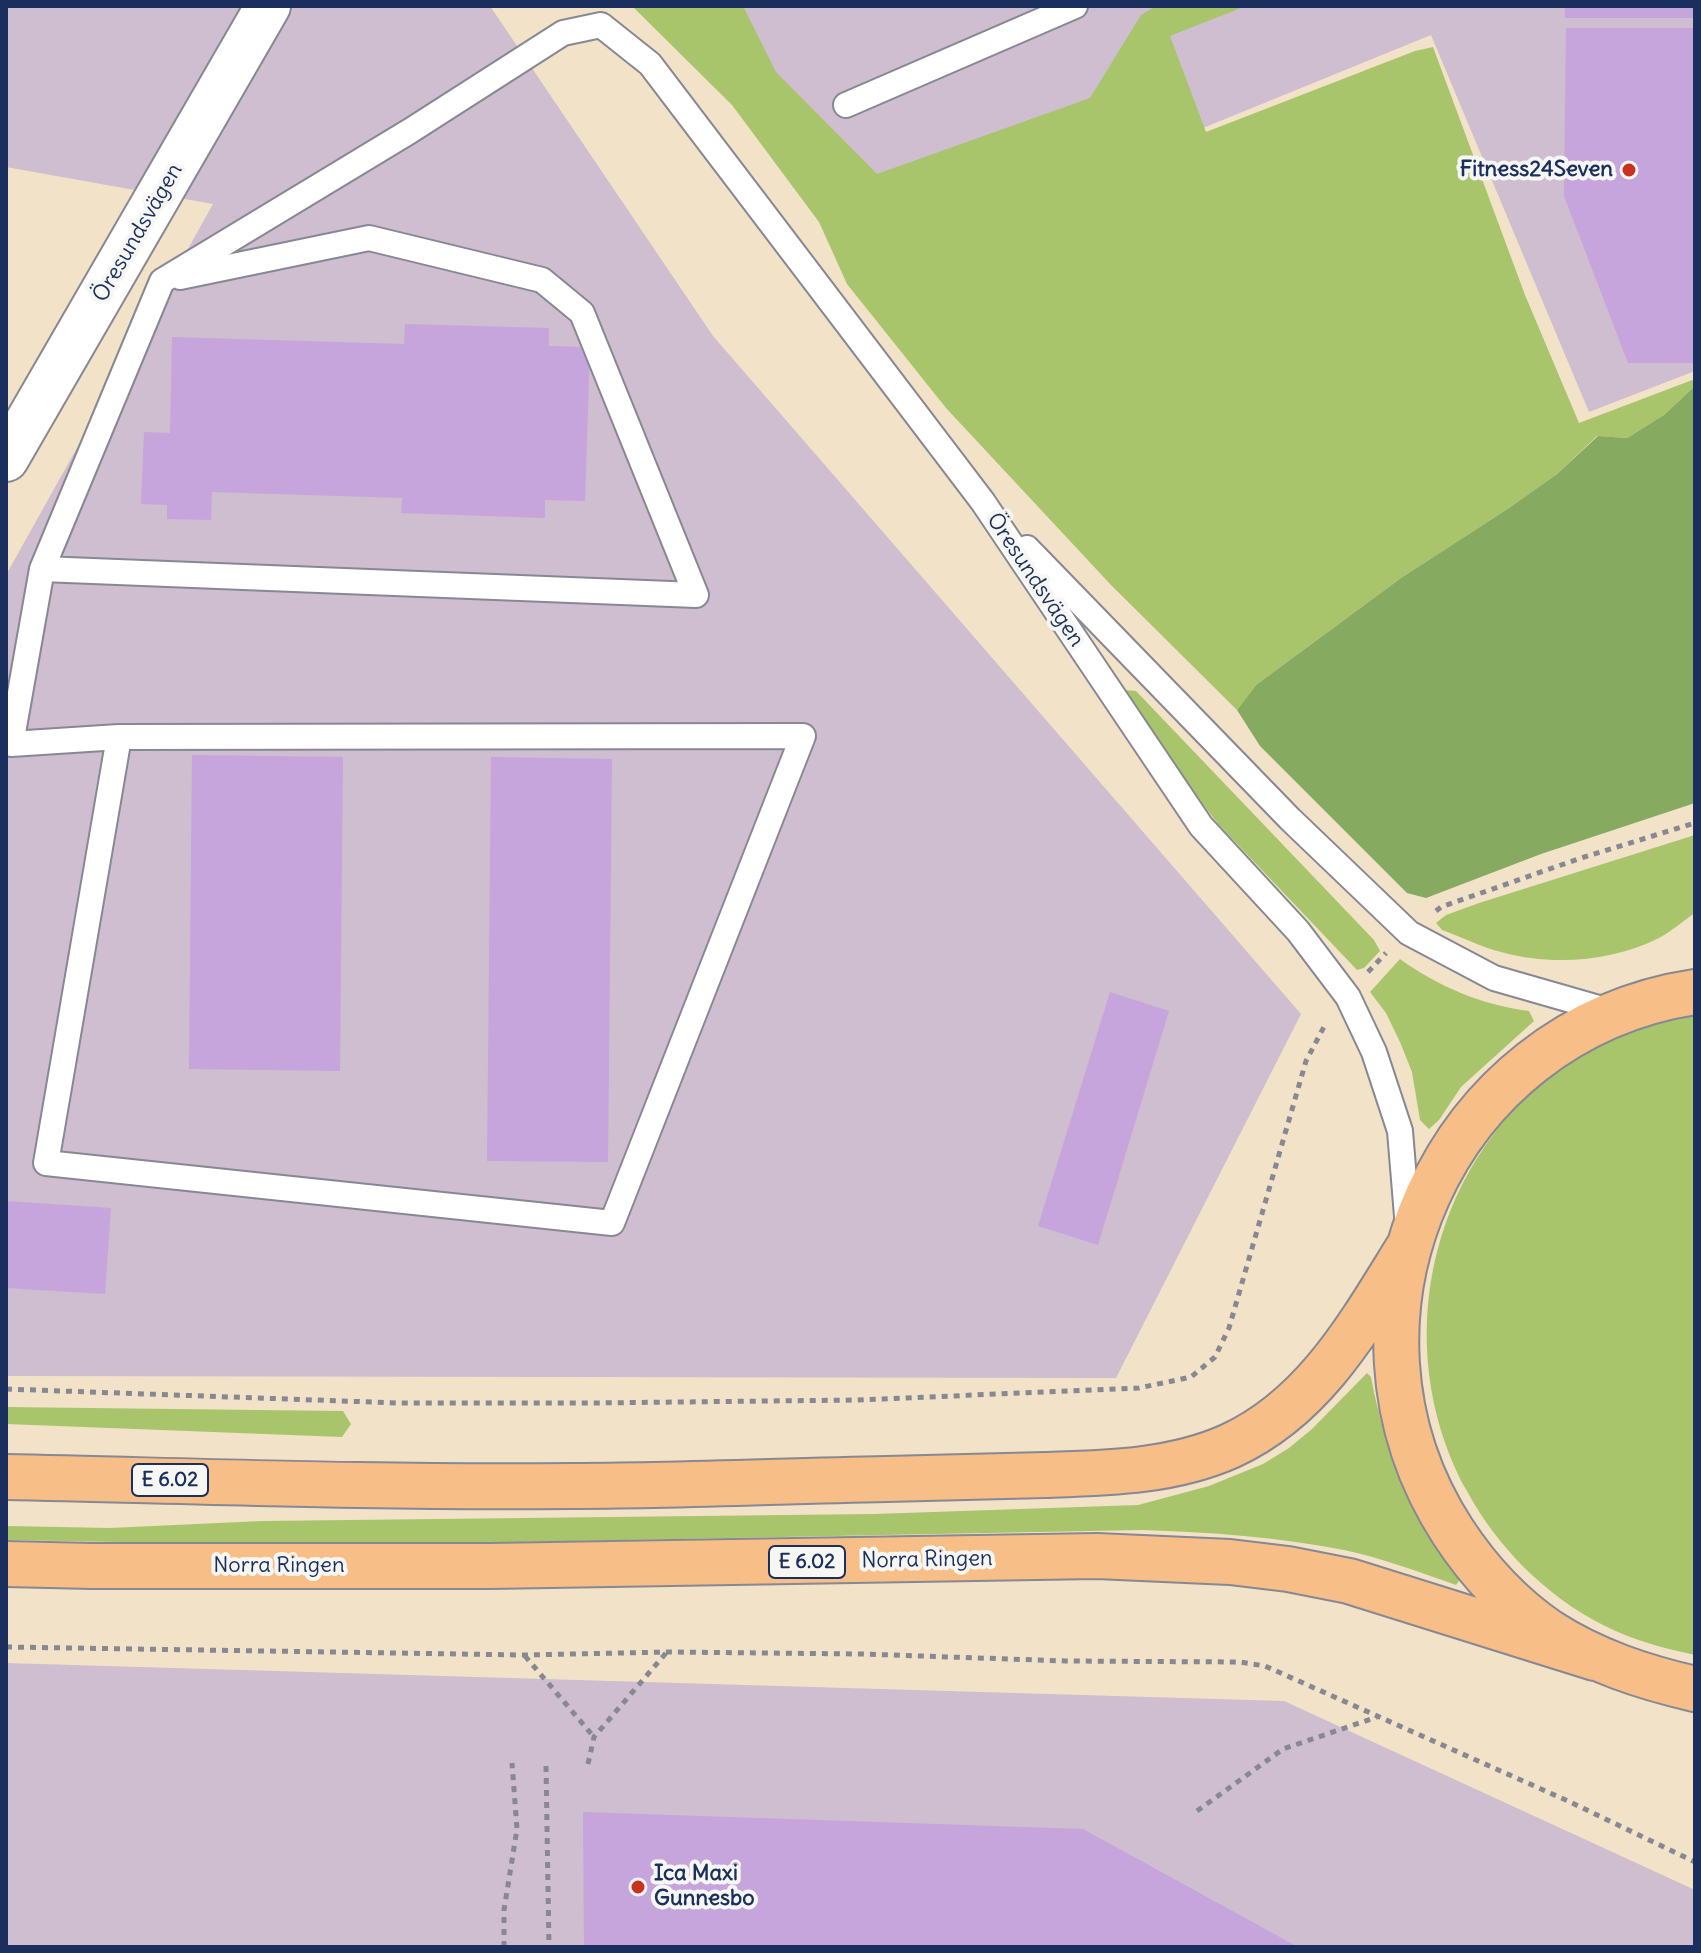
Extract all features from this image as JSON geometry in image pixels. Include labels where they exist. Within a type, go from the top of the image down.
[{"type":"main road","points":[[1695,992],[1665,997],[1616,1013],[1568,1036],[1525,1067],[1486,1104],[1454,1145],[1428,1192],[1408,1245],[1398,1301],[1396,1356],[1402,1409],[1417,1461],[1440,1511],[1469,1556],[1506,1596],[1548,1631],[1598,1659],[1648,1678],[1695,1689]]},
{"type":"main road","name":"E 6.02","points":[[6,1477],[571,1486],[1066,1474],[1167,1465],[1211,1454],[1232,1445],[1273,1423],[1292,1407],[1341,1351],[1408,1245]]},
{"type":"main road","name":"Norra Ringen","points":[[6,1564],[490,1566],[1097,1556],[1200,1560],[1288,1569],[1349,1581],[1598,1659]]},
{"type":"main road","name":"E 6.02","points":[[1598,1659],[1695,1722]]},
{"type":"street","name":"Öresundsvägen","points":[[6,459],[268,6]]},
{"type":"lane","points":[[846,105],[1075,6]]},
{"type":"lane","points":[[119,737],[46,1163],[612,1223],[803,736],[119,737],[9,743],[42,569],[162,281],[410,131],[563,33],[601,25],[650,64],[983,502]]},
{"type":"lane","points":[[42,569],[696,595],[582,313],[542,280],[369,238],[162,281]]},
{"type":"lane","name":"Öresundsvägen","points":[[983,502],[1290,819],[1409,933],[1494,978],[1616,1013]]},
{"type":"lane","name":"Öresundsvägen","points":[[983,502],[1201,826],[1298,931],[1348,997],[1374,1052],[1400,1131],[1408,1245]]},
{"type":"path","points":[[6,1389],[399,1403],[654,1403],[857,1400],[1139,1388],[1191,1377],[1215,1357],[1229,1328],[1306,1061],[1324,1026],[1378,960],[1441,907],[1581,858],[1695,823]]},
{"type":"path","points":[[6,1647],[524,1655],[666,1652],[863,1654],[1066,1661],[1240,1662],[1265,1666],[1555,1795],[1695,1862]]},
{"type":"path","points":[[588,1764],[594,1737],[666,1652]]},
{"type":"path","points":[[524,1655],[594,1737]]},
{"type":"path","points":[[1197,1811],[1283,1749],[1378,1717]]},
{"type":"path","points":[[504,1947],[504,1910],[517,1829],[512,1763]]},
{"type":"path","points":[[546,1766],[549,1947]]},
{"type":"shaded area","points":[[6,6],[490,6],[713,336],[1301,1014],[1116,1378],[6,1376],[6,575],[213,204],[6,167]]},
{"type":"shaded area","points":[[697,6],[1695,6],[1695,371],[1589,412],[1431,35],[916,245]]},
{"type":"shaded area","points":[[6,1663],[1284,1701],[1695,1890],[1695,1947],[6,1947]]},
{"type":"green space","points":[[632,6],[743,6],[776,72],[877,174],[1090,98],[1141,15],[1156,6],[1246,6],[1170,36],[1206,132],[1415,51],[1433,47],[1525,295],[1579,423],[1695,379],[1695,386],[1664,415],[1627,438],[1597,436],[1557,474],[1401,578],[1256,685],[1237,710],[1111,585],[946,408],[847,284],[819,222],[732,105]]},
{"type":"green space","points":[[1695,386],[1695,803],[1541,854],[1426,898],[1407,893],[1260,746],[1237,710],[1256,685],[1401,578],[1557,474],[1598,436],[1627,438],[1664,415]]},
{"type":"green space","points":[[1124,690],[1136,691],[1374,940],[1380,951],[1364,968],[1357,970],[1220,826],[1149,737]]},
{"type":"green space","points":[[1695,835],[1695,913],[1664,935],[1641,946],[1601,957],[1540,959],[1486,947],[1442,930],[1436,923],[1446,915],[1479,903]]},
{"type":"green space","points":[[1400,959],[1462,993],[1529,1011],[1534,1021],[1461,1087],[1439,1120],[1429,1129],[1420,1120],[1412,1072],[1400,1042],[1386,1013],[1370,992]]},
{"type":"green space","points":[[1695,1013],[1695,1655],[1648,1643],[1603,1625],[1543,1585],[1508,1550],[1467,1491],[1441,1429],[1428,1364],[1429,1299],[1442,1236],[1467,1176],[1503,1122],[1550,1077],[1608,1041],[1640,1028]]},
{"type":"green space","points":[[1367,1373],[1371,1377],[1384,1432],[1403,1483],[1428,1532],[1461,1578],[1456,1585],[1372,1557],[1319,1545],[1244,1536],[1142,1530],[521,1542],[6,1540],[6,1526],[110,1528],[262,1521],[874,1514],[1138,1505],[1209,1486],[1263,1464],[1312,1429]]},
{"type":"green space","points":[[6,1407],[343,1411],[351,1424],[342,1437],[6,1424]]},
{"type":"building","points":[[1565,6],[1695,6],[1695,18],[1565,18]]},
{"type":"building","name":"Fitness24Seven","points":[[1566,28],[1695,28],[1695,363],[1628,363],[1564,196]]},
{"type":"building","points":[[405,324],[549,328],[549,346],[590,347],[585,501],[545,500],[545,518],[401,513],[402,498],[212,492],[211,520],[167,519],[167,505],[141,504],[144,432],[170,433],[172,337],[404,344]]},
{"type":"building","points":[[192,755],[343,757],[340,1071],[189,1069]]},
{"type":"building","points":[[491,757],[612,759],[608,1162],[487,1161]]},
{"type":"building","points":[[1110,992],[1169,1011],[1098,1245],[1038,1226]]},
{"type":"building","points":[[6,1201],[111,1208],[105,1294],[6,1288]]},
{"type":"building","points":[[583,1812],[1083,1829],[1298,1947],[584,1947]]},
{"type":"place","name":"Fitness24Seven","points":[[1629,170]]},
{"type":"place","name":"Ica Maxi Gunnesbo","points":[[638,1887]]}]
